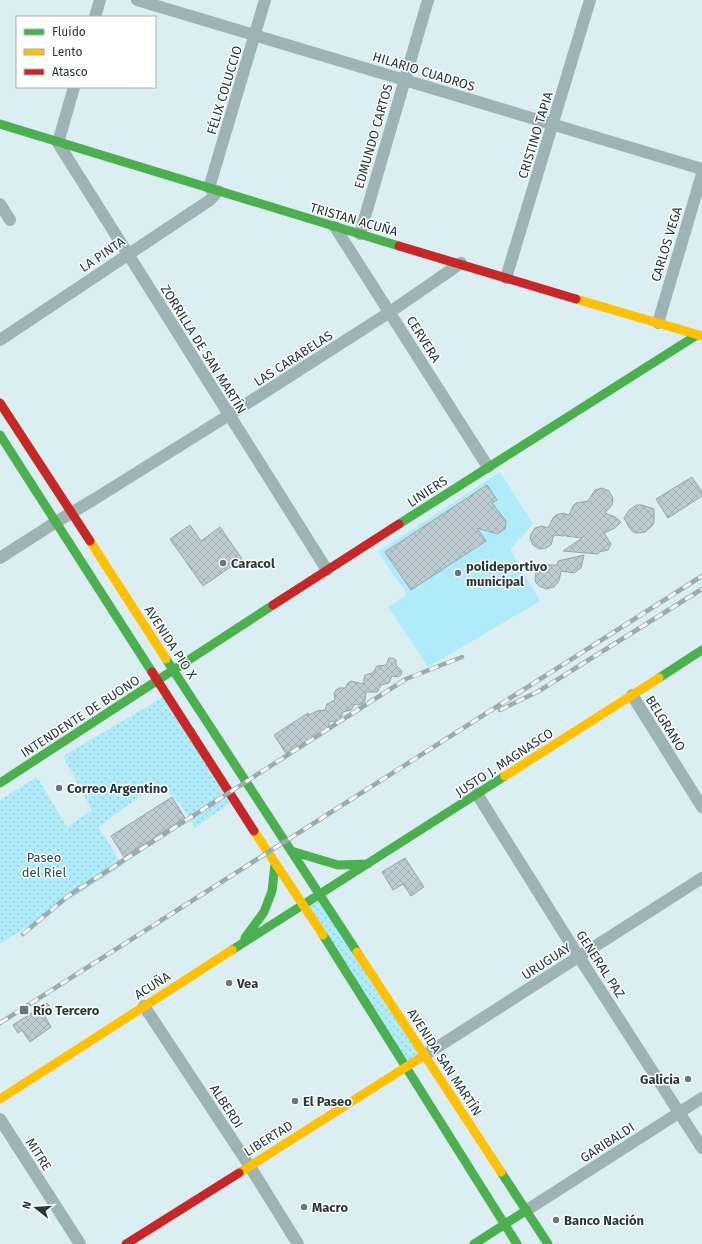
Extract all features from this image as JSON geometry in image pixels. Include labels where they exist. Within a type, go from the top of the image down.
[{"type":"main road","name":"TRISTAN ACUÑA","points":[[0,124],[58,143],[699,336]]},
{"type":"main road","name":"LINIERS","points":[[174,671],[327,570],[488,467],[699,336]]},
{"type":"main road","name":"AVENIDA PIO X","points":[[0,403],[320,895]]},
{"type":"main road","points":[[0,435],[275,864],[304,906],[516,1244]]},
{"type":"main road","name":"JUSTO J. MAGNASCO","points":[[320,895],[702,650]]},
{"type":"main road","name":"INTENDENTE DE BUONO","points":[[1,780],[174,671]]},
{"type":"main road","points":[[291,851],[338,865],[368,864]]},
{"type":"main road","points":[[240,945],[264,912],[272,891],[275,864]]},
{"type":"main road","name":"ACUÑA","points":[[0,1099],[320,895]]},
{"type":"main road","name":"AVENIDA SAN MARTÍN","points":[[320,895],[548,1244]]},
{"type":"main road","name":"LIBERTAD","points":[[126,1244],[425,1055]]},
{"type":"main road","points":[[474,1244],[527,1210]]},
{"type":"street","points":[[95,16],[100,0]]},
{"type":"street","name":"HILARIO CUADROS","points":[[137,0],[702,169]]},
{"type":"street","name":"FÉLIX COLUCCIO","points":[[214,190],[265,0]]},
{"type":"street","name":"EDMUNDO CARTOS","points":[[360,234],[428,0]]},
{"type":"street","name":"CRISTINO TAPIA","points":[[506,278],[590,0]]},
{"type":"street","points":[[58,143],[74,88]]},
{"type":"street","name":"ZORRILLA DE SAN MARTÍN","points":[[58,143],[327,570]]},
{"type":"street","name":"CARLOS VEGA","points":[[658,323],[702,174]]},
{"type":"street","name":"LA PINTA","points":[[0,340],[210,200],[214,190]]},
{"type":"street","points":[[0,204],[10,220]]},
{"type":"street","name":"CERVERA","points":[[335,227],[488,467]]},
{"type":"street","name":"LAS CARABELAS","points":[[0,558],[229,415],[390,312],[461,264]]},
{"type":"street","name":"BELGRANO","points":[[632,695],[702,807]]},
{"type":"street","name":"GENERAL PAZ","points":[[477,794],[579,957],[702,1148]]},
{"type":"street","name":"URUGUAY","points":[[425,1055],[702,878]]},
{"type":"street","name":"ALBERDI","points":[[144,1006],[249,1165],[298,1244]]},
{"type":"street","name":"GARIBALDI","points":[[527,1210],[702,1098]]},
{"type":"street","name":"MITRE","points":[[0,1119],[80,1244]]},
{"type":"green space","name":"polideportivo municipal","points":[[500,472],[533,524],[510,550],[540,601],[428,667],[388,607],[407,594],[378,552]]},
{"type":"green space","name":"Paseo del Riel","points":[[167,695],[234,800],[195,828],[182,806],[164,787],[139,797],[98,827],[123,865],[0,944],[0,800],[37,777],[67,827],[92,810],[63,756]]},
{"type":"green space","points":[[320,895],[425,1055],[405,1068],[304,905]]},
{"type":"building","points":[[692,477],[702,492],[702,496],[668,518],[656,499]]},
{"type":"building","points":[[487,485],[497,500],[492,503],[506,521],[505,529],[497,534],[477,528],[486,541],[411,590],[385,552]]},
{"type":"building","points":[[602,488],[609,491],[613,498],[612,505],[605,513],[615,517],[621,522],[615,528],[604,533],[611,544],[608,550],[599,552],[598,554],[563,551],[582,538],[566,536],[566,534],[564,536],[554,535],[551,545],[546,548],[539,549],[533,545],[530,538],[535,528],[542,526],[548,528],[556,515],[563,513],[569,515],[576,503],[588,501],[595,490]]},
{"type":"building","points":[[637,505],[654,509],[654,522],[645,532],[636,533],[632,531],[624,518],[629,510]]},
{"type":"building","points":[[190,525],[201,541],[220,527],[242,559],[203,586],[170,539]]},
{"type":"building","points":[[584,555],[581,568],[574,573],[561,571],[559,581],[554,587],[546,589],[536,583],[536,571],[543,565],[557,565],[558,561]]},
{"type":"building","points":[[389,658],[396,660],[396,665],[402,671],[401,675],[398,677],[392,676],[389,683],[381,685],[377,692],[366,692],[363,703],[360,705],[355,704],[351,710],[343,712],[340,720],[337,722],[330,721],[327,729],[287,755],[274,735],[308,713],[309,715],[317,711],[325,710],[327,704],[335,700],[334,694],[336,690],[339,688],[345,688],[351,681],[363,684],[365,675],[373,673],[377,666],[386,665]]},
{"type":"building","points":[[172,797],[185,818],[124,857],[111,836]]},
{"type":"building","points":[[405,858],[424,887],[411,896],[403,884],[393,890],[382,872]]},
{"type":"building","points":[[47,1003],[52,1010],[44,1015],[51,1027],[30,1042],[22,1030],[18,1033],[13,1025]]},
{"type":"railway","points":[[0,1023],[702,576]]},
{"type":"railway","points":[[500,710],[539,691],[702,589]]},
{"type":"railway","points":[[23,934],[68,896],[406,679],[462,657]]},
{"type":"traffic: fast","points":[[0,124],[399,246]]},
{"type":"traffic: fast","points":[[399,524],[697,335]]},
{"type":"traffic: fast","points":[[0,435],[152,672]]},
{"type":"traffic: fast","points":[[0,783],[273,605]]},
{"type":"traffic: fast","points":[[659,678],[702,650]]},
{"type":"traffic: fast","points":[[166,659],[357,952]]},
{"type":"traffic: fast","points":[[232,950],[505,776]]},
{"type":"traffic: fast","points":[[291,851],[338,865],[368,864]]},
{"type":"traffic: fast","points":[[245,938],[264,912],[272,891],[275,864]]},
{"type":"traffic: fast","points":[[323,935],[517,1244]]},
{"type":"traffic: fast","points":[[501,1172],[548,1244]]},
{"type":"traffic: fast","points":[[474,1244],[527,1210]]},
{"type":"traffic: slow","points":[[576,299],[702,336]]},
{"type":"traffic: slow","points":[[90,541],[166,659]]},
{"type":"traffic: slow","points":[[505,776],[659,678]]},
{"type":"traffic: slow","points":[[254,831],[323,935]]},
{"type":"traffic: slow","points":[[0,1099],[232,950]]},
{"type":"traffic: slow","points":[[357,952],[501,1172]]},
{"type":"traffic: slow","points":[[239,1173],[425,1055]]},
{"type":"traffic: jam","points":[[399,246],[576,299]]},
{"type":"traffic: jam","points":[[0,403],[90,541]]},
{"type":"traffic: jam","points":[[273,605],[399,524]]},
{"type":"traffic: jam","points":[[152,672],[254,831]]},
{"type":"traffic: jam","points":[[126,1244],[239,1173]]},
{"type":"place","name":"Caracol","points":[[223,563]]},
{"type":"place","name":"polideportivo municipal","points":[[458,573]]},
{"type":"place","name":"Correo Argentino","points":[[59,788]]},
{"type":"place","name":"Vea","points":[[229,983]]},
{"type":"place","name":"Río Tercero","points":[[24,1010]]},
{"type":"place","name":"Galicia","points":[[688,1079]]},
{"type":"place","name":"El Paseo","points":[[295,1101]]},
{"type":"place","name":"Macro","points":[[304,1207]]},
{"type":"place","name":"Banco Nación","points":[[556,1220]]}]
